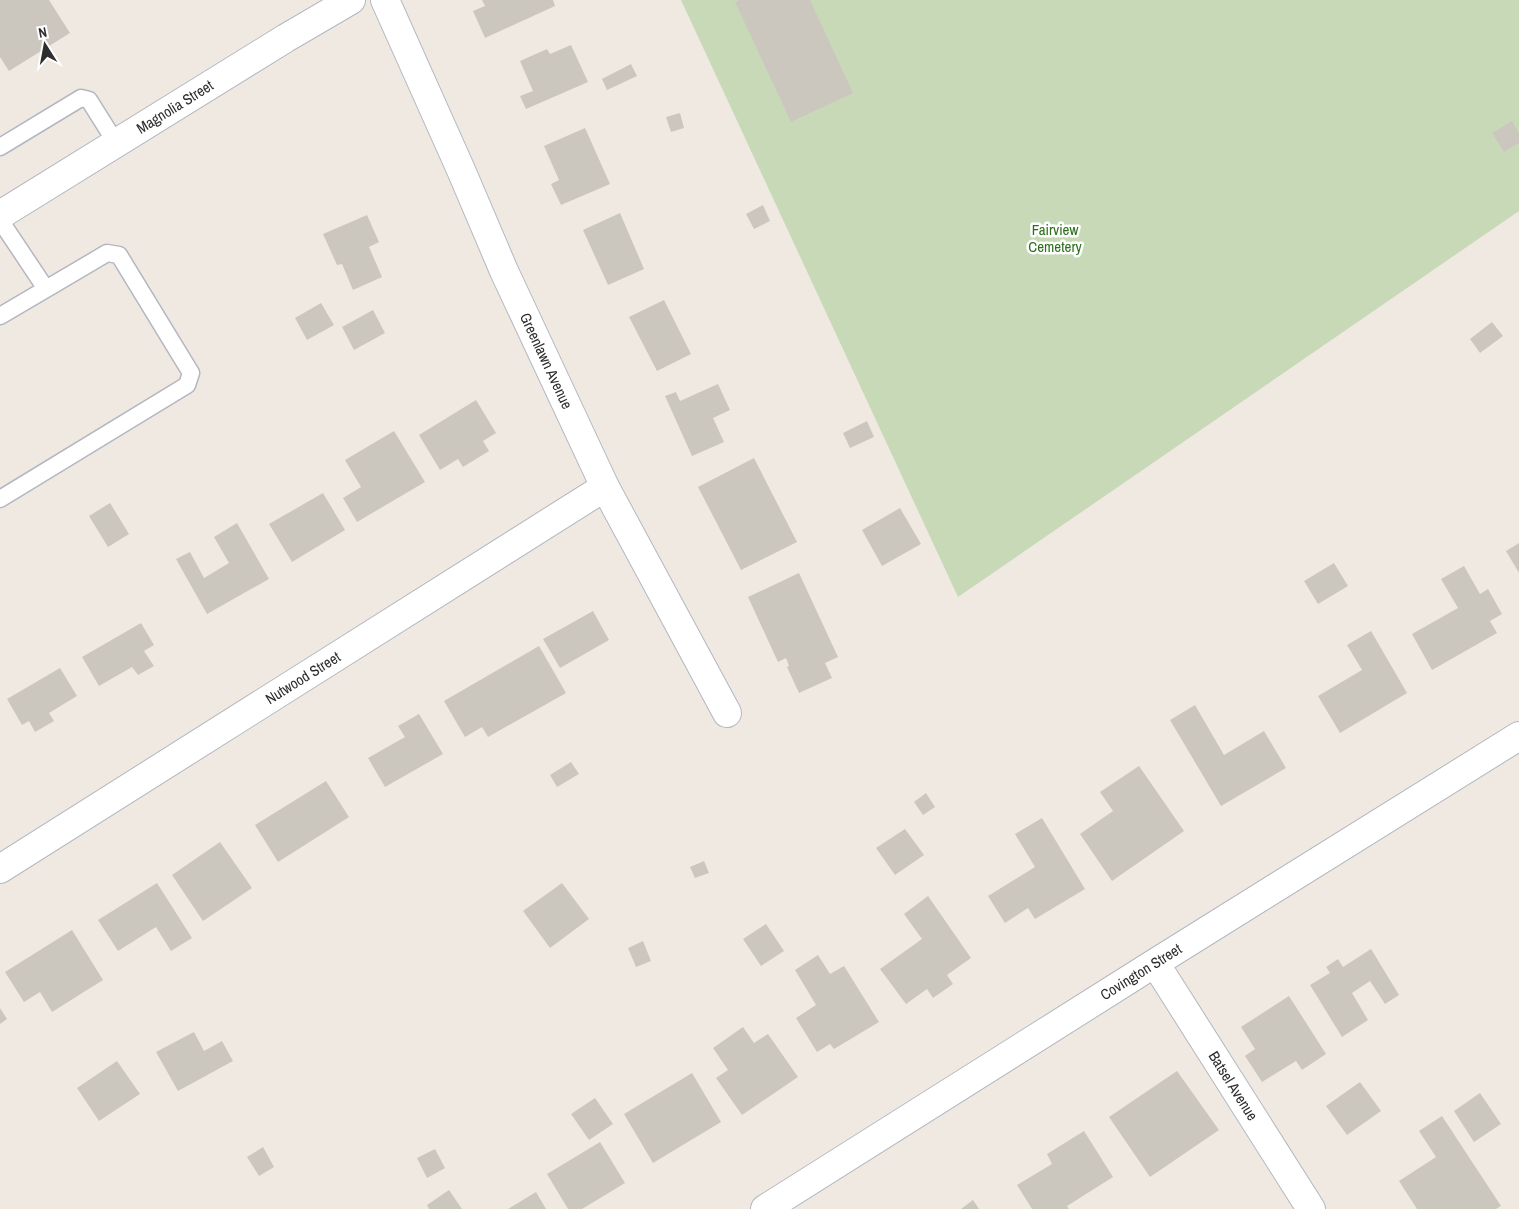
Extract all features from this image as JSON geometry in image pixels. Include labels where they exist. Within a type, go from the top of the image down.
[{"type":"street","name":"Magnolia Street","points":[[0,215],[351,0]]},
{"type":"street","name":"Greenlawn Avenue","points":[[385,0],[504,271],[605,487],[727,713]]},
{"type":"street","name":"Nutwood Street","points":[[0,869],[605,487]]},
{"type":"street","name":"Covington Street","points":[[765,1209],[1519,736]]},
{"type":"street","name":"Batsel Avenue","points":[[1155,963],[1311,1209]]},
{"type":"lane","points":[[0,147],[81,98],[89,100],[116,143]]},
{"type":"lane","points":[[0,220],[46,289]]},
{"type":"lane","points":[[0,316],[107,252],[119,254],[191,373],[187,385],[0,499]]},
{"type":"green space","name":"Fairview Cemetery","points":[[681,0],[1519,0],[1519,211],[958,597]]},
{"type":"building","points":[[0,0],[49,0],[70,33],[9,71],[0,57]]},
{"type":"building","points":[[482,0],[553,0],[555,6],[485,38],[473,11],[485,6]]},
{"type":"building","points":[[740,0],[810,0],[853,93],[791,122],[735,2]]},
{"type":"building","points":[[571,45],[588,82],[526,109],[520,96],[533,91],[520,61],[547,49],[550,54]]},
{"type":"building","points":[[631,64],[637,76],[607,90],[602,79]]},
{"type":"building","points":[[680,113],[684,128],[671,132],[666,117]]},
{"type":"building","points":[[1512,121],[1519,133],[1519,143],[1504,152],[1492,133]]},
{"type":"building","points":[[585,128],[610,184],[561,205],[551,184],[559,180],[544,146]]},
{"type":"building","points":[[763,205],[770,221],[754,229],[746,214]]},
{"type":"building","points":[[620,213],[644,269],[608,285],[583,230]]},
{"type":"building","points":[[367,215],[379,242],[369,247],[382,277],[353,290],[342,264],[337,265],[323,234]]},
{"type":"building","points":[[664,300],[691,354],[657,371],[629,317]]},
{"type":"building","points":[[321,303],[334,325],[307,340],[295,318]]},
{"type":"building","points":[[373,310],[385,333],[354,350],[342,327]]},
{"type":"building","points":[[1492,322],[1503,336],[1480,353],[1470,339]]},
{"type":"building","points":[[718,384],[730,410],[713,418],[724,442],[692,456],[665,396],[676,392],[680,401]]},
{"type":"building","points":[[476,400],[496,433],[483,441],[489,451],[463,467],[458,459],[440,470],[419,435]]},
{"type":"building","points":[[867,421],[874,437],[850,448],[843,433]]},
{"type":"building","points":[[394,431],[425,482],[357,522],[343,498],[361,487],[345,460]]},
{"type":"building","points":[[754,458],[797,542],[741,570],[698,487]]},
{"type":"building","points":[[323,493],[345,530],[292,562],[269,524]]},
{"type":"building","points":[[110,503],[129,534],[108,547],[89,516]]},
{"type":"building","points":[[900,508],[921,544],[882,566],[862,530]]},
{"type":"building","points":[[237,523],[269,579],[207,614],[176,559],[190,552],[204,578],[229,563],[214,537]]},
{"type":"building","points":[[1519,543],[1519,573],[1506,551]]},
{"type":"building","points":[[1334,563],[1348,586],[1318,604],[1304,581]]},
{"type":"building","points":[[1464,566],[1480,594],[1488,589],[1502,614],[1490,621],[1497,633],[1432,670],[1412,634],[1458,608],[1441,579]]},
{"type":"building","points":[[799,573],[838,657],[825,663],[832,678],[799,693],[787,667],[789,666],[786,658],[778,662],[748,597]]},
{"type":"building","points":[[593,611],[609,640],[560,668],[543,639]]},
{"type":"building","points":[[141,623],[154,645],[144,651],[154,666],[138,675],[132,667],[99,686],[82,657]]},
{"type":"building","points":[[1371,631],[1407,693],[1340,733],[1318,696],[1362,670],[1347,645]]},
{"type":"building","points":[[539,646],[566,693],[488,737],[482,727],[465,737],[444,701]]},
{"type":"building","points":[[60,668],[77,696],[49,713],[54,721],[35,732],[29,721],[22,725],[7,699]]},
{"type":"building","points":[[1195,705],[1224,755],[1264,731],[1286,768],[1221,806],[1170,720]]},
{"type":"building","points":[[419,714],[443,754],[385,787],[368,758],[405,737],[398,726]]},
{"type":"building","points":[[571,762],[579,774],[557,787],[550,775]]},
{"type":"building","points":[[1139,766],[1184,831],[1112,881],[1080,834],[1113,811],[1100,792]]},
{"type":"building","points":[[326,781],[349,817],[278,862],[255,825]]},
{"type":"building","points":[[926,793],[935,807],[923,815],[914,802]]},
{"type":"building","points":[[1042,818],[1085,889],[1035,919],[1028,908],[1005,923],[988,896],[1035,867],[1015,834]]},
{"type":"building","points":[[905,829],[924,855],[895,875],[876,848]]},
{"type":"building","points":[[220,842],[252,888],[203,921],[172,875]]},
{"type":"building","points":[[704,861],[709,873],[695,878],[690,867]]},
{"type":"building","points":[[157,883],[192,938],[171,951],[156,927],[118,951],[98,920]]},
{"type":"building","points":[[562,883],[589,919],[550,948],[523,911]]},
{"type":"building","points":[[928,896],[971,958],[947,975],[953,984],[933,998],[927,989],[906,1004],[880,969],[922,939],[904,914]]},
{"type":"building","points":[[766,924],[784,951],[761,966],[743,939]]},
{"type":"building","points":[[72,930],[103,980],[52,1012],[40,992],[24,1002],[5,972]]},
{"type":"building","points":[[643,941],[651,961],[636,967],[628,948]]},
{"type":"building","points":[[1371,949],[1399,995],[1385,1004],[1370,981],[1352,993],[1368,1020],[1342,1037],[1310,985],[1330,973],[1326,967],[1338,959],[1343,967]]},
{"type":"building","points":[[818,955],[830,974],[844,966],[879,1022],[834,1049],[830,1044],[817,1052],[796,1018],[816,1005],[795,970]]},
{"type":"building","points":[[1289,996],[1326,1054],[1302,1070],[1296,1061],[1262,1082],[1245,1056],[1255,1049],[1241,1027]]},
{"type":"building","points":[[0,1008],[7,1019],[0,1024]]},
{"type":"building","points":[[743,1027],[754,1043],[768,1034],[798,1077],[742,1115],[716,1078],[728,1070],[713,1048]]},
{"type":"building","points":[[194,1032],[204,1051],[222,1041],[233,1061],[178,1091],[156,1052]]},
{"type":"building","points":[[117,1061],[140,1094],[99,1121],[77,1088]]},
{"type":"building","points":[[1177,1071],[1219,1130],[1150,1177],[1109,1117]]},
{"type":"building","points":[[692,1073],[721,1122],[653,1163],[624,1114]]},
{"type":"building","points":[[1360,1082],[1381,1111],[1347,1135],[1326,1106]]},
{"type":"building","points":[[1480,1093],[1501,1124],[1474,1142],[1454,1111]]},
{"type":"building","points":[[595,1098],[613,1124],[589,1140],[571,1114]]},
{"type":"building","points":[[1442,1116],[1501,1206],[1496,1209],[1417,1209],[1399,1181],[1436,1157],[1419,1131]]},
{"type":"building","points":[[1084,1131],[1113,1177],[1067,1206],[1069,1209],[1032,1209],[1017,1185],[1052,1164],[1047,1154]]},
{"type":"building","points":[[600,1142],[625,1183],[582,1209],[568,1209],[547,1174]]},
{"type":"building","points":[[263,1147],[274,1167],[259,1176],[247,1157]]},
{"type":"building","points":[[435,1149],[445,1168],[427,1178],[417,1158]]},
{"type":"building","points":[[449,1190],[462,1209],[429,1209],[427,1205]]},
{"type":"building","points":[[536,1192],[546,1209],[508,1209]]},
{"type":"building","points":[[973,1200],[979,1209],[961,1209]]}]
